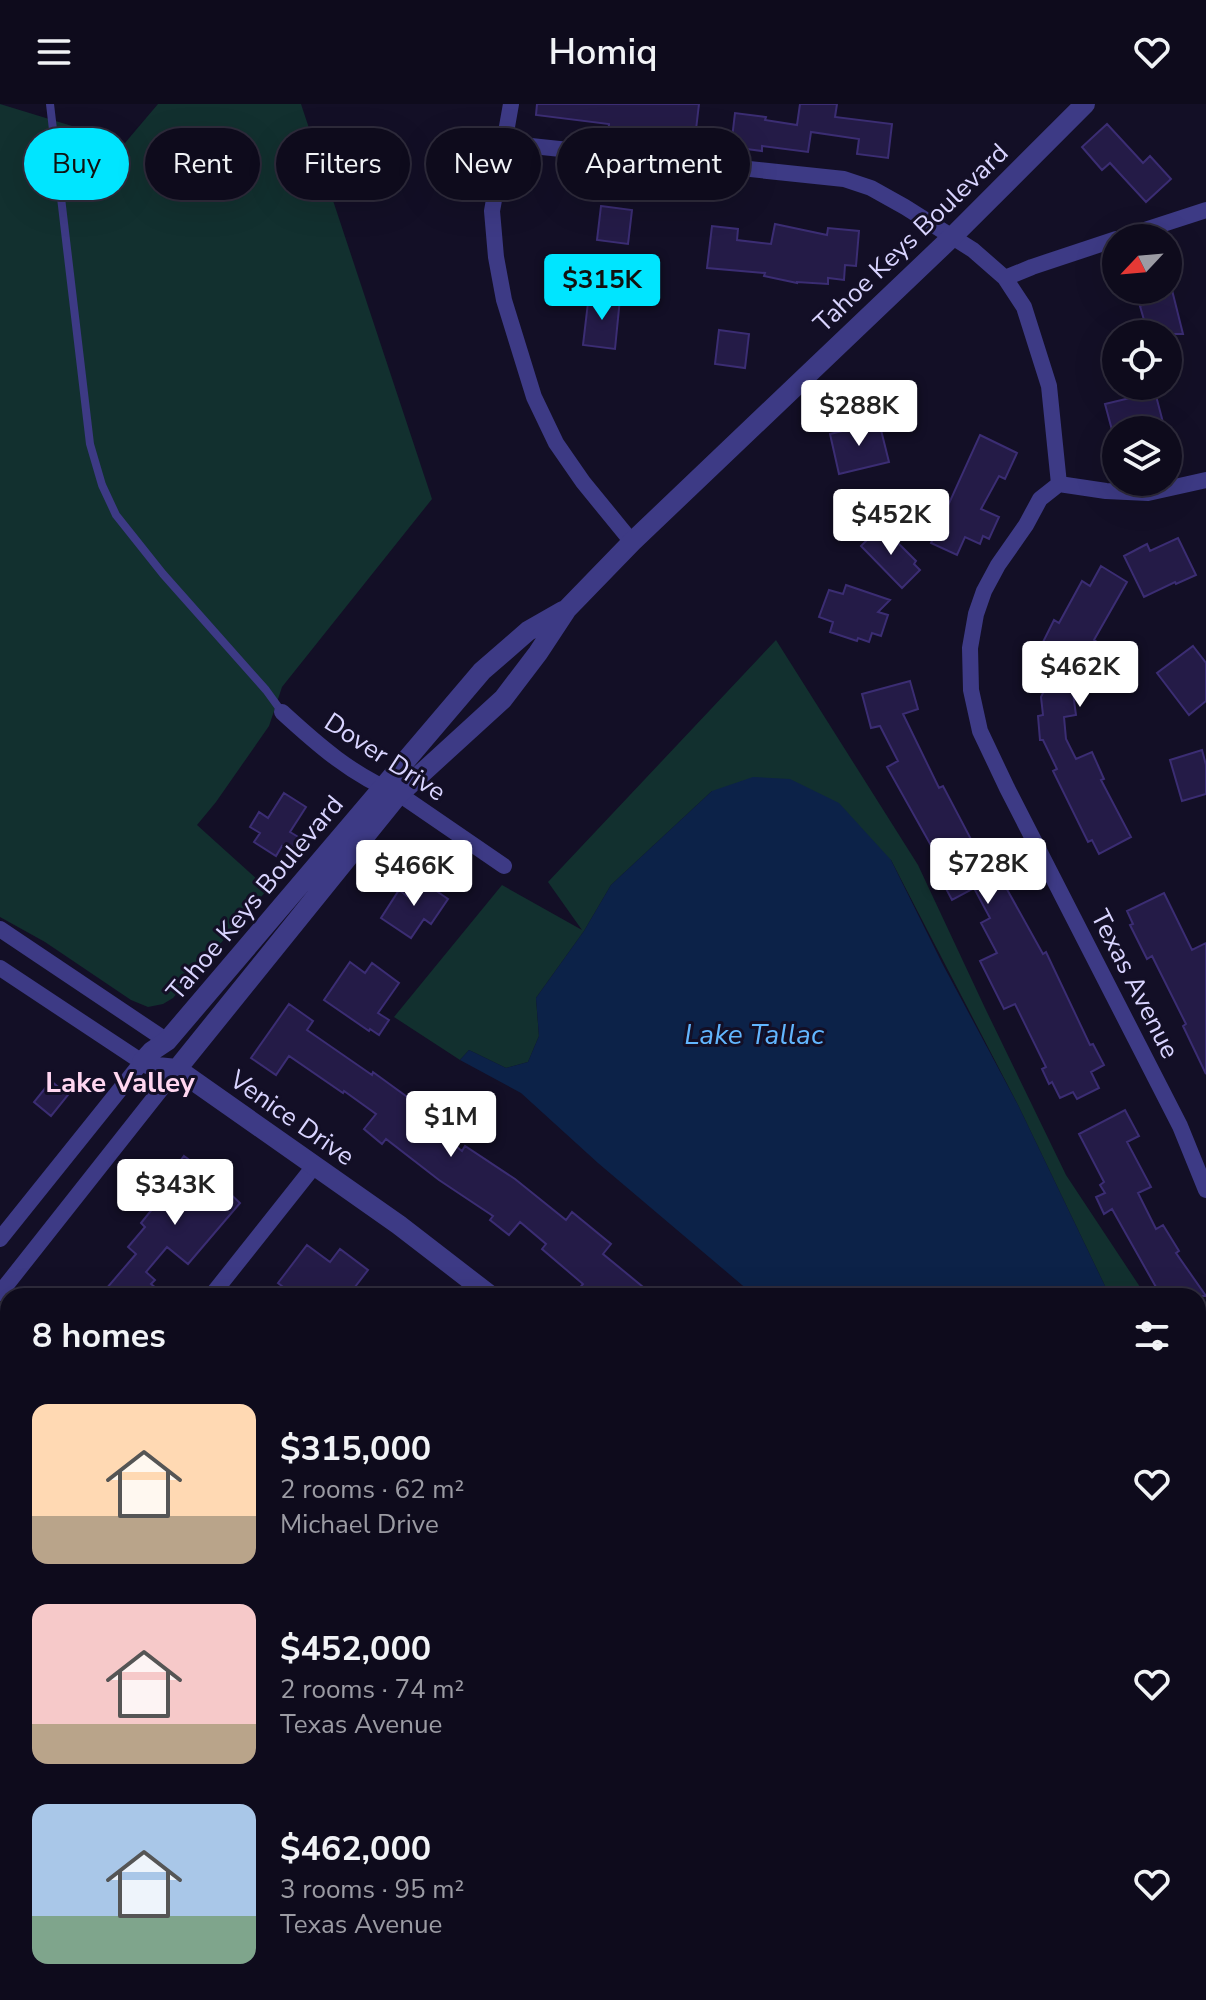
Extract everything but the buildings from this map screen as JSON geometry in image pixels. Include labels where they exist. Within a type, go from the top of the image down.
[{"type":"street","points":[[506,128],[511,104]]},
{"type":"street","name":"Tahoe Keys Boulevard","points":[[0,1239],[142,1062],[167,1041],[391,791],[503,699],[567,609],[632,542],[952,237],[1085,104]]},
{"type":"street","points":[[541,147],[844,179],[871,188],[973,250],[1005,278],[1024,307],[1049,386],[1059,484],[1148,493],[1206,480]]},
{"type":"street","points":[[494,200],[496,257],[504,300],[534,397],[556,443],[632,542]]},
{"type":"street","points":[[1164,224],[1206,210]]},
{"type":"street","points":[[1005,278],[1102,244]]},
{"type":"street","name":"Texas Avenue","points":[[1059,484],[1040,499],[984,591],[970,648],[971,690],[980,731],[1174,1113],[1206,1190]]},
{"type":"street","name":"Tahoe Keys Boulevard","points":[[4,1288],[177,1069],[482,671],[528,631],[567,609]]},
{"type":"street","name":"Dover Drive","points":[[282,712],[338,762],[391,791],[504,866]]},
{"type":"street","points":[[0,929],[167,1041],[177,1069],[142,1062],[0,968]]},
{"type":"street","name":"Venice Drive","points":[[177,1069],[399,1225],[481,1288]]},
{"type":"street","points":[[217,1288],[315,1165]]},
{"type":"lane","points":[[50,104],[90,444],[102,485],[125,527],[282,712]]},
{"type":"green space","points":[[0,104],[76,128],[24,128],[24,200],[129,200],[129,138],[158,104],[301,104],[309,128],[276,128],[276,200],[333,200],[432,499],[282,687],[269,726],[197,825],[268,889],[173,998],[148,1007],[131,1000],[45,942],[0,917]]},
{"type":"green space","points":[[776,640],[918,865],[1066,1175],[1141,1288],[1105,1286],[1018,1105],[891,860],[712,791],[611,885],[584,931],[536,998],[539,1036],[528,1062],[506,1068],[469,1050],[460,1060],[394,1017],[502,885],[582,930],[548,882]]},
{"type":"water","name":"Lake Tallac","points":[[753,777],[790,779],[839,803],[891,860],[1018,1105],[1106,1288],[746,1288],[521,1093],[460,1060],[469,1050],[506,1068],[528,1062],[539,1036],[536,998],[584,931],[611,885],[712,791]]},
{"type":"district","name":"Lake Valley","points":[[120,1083]]}]
